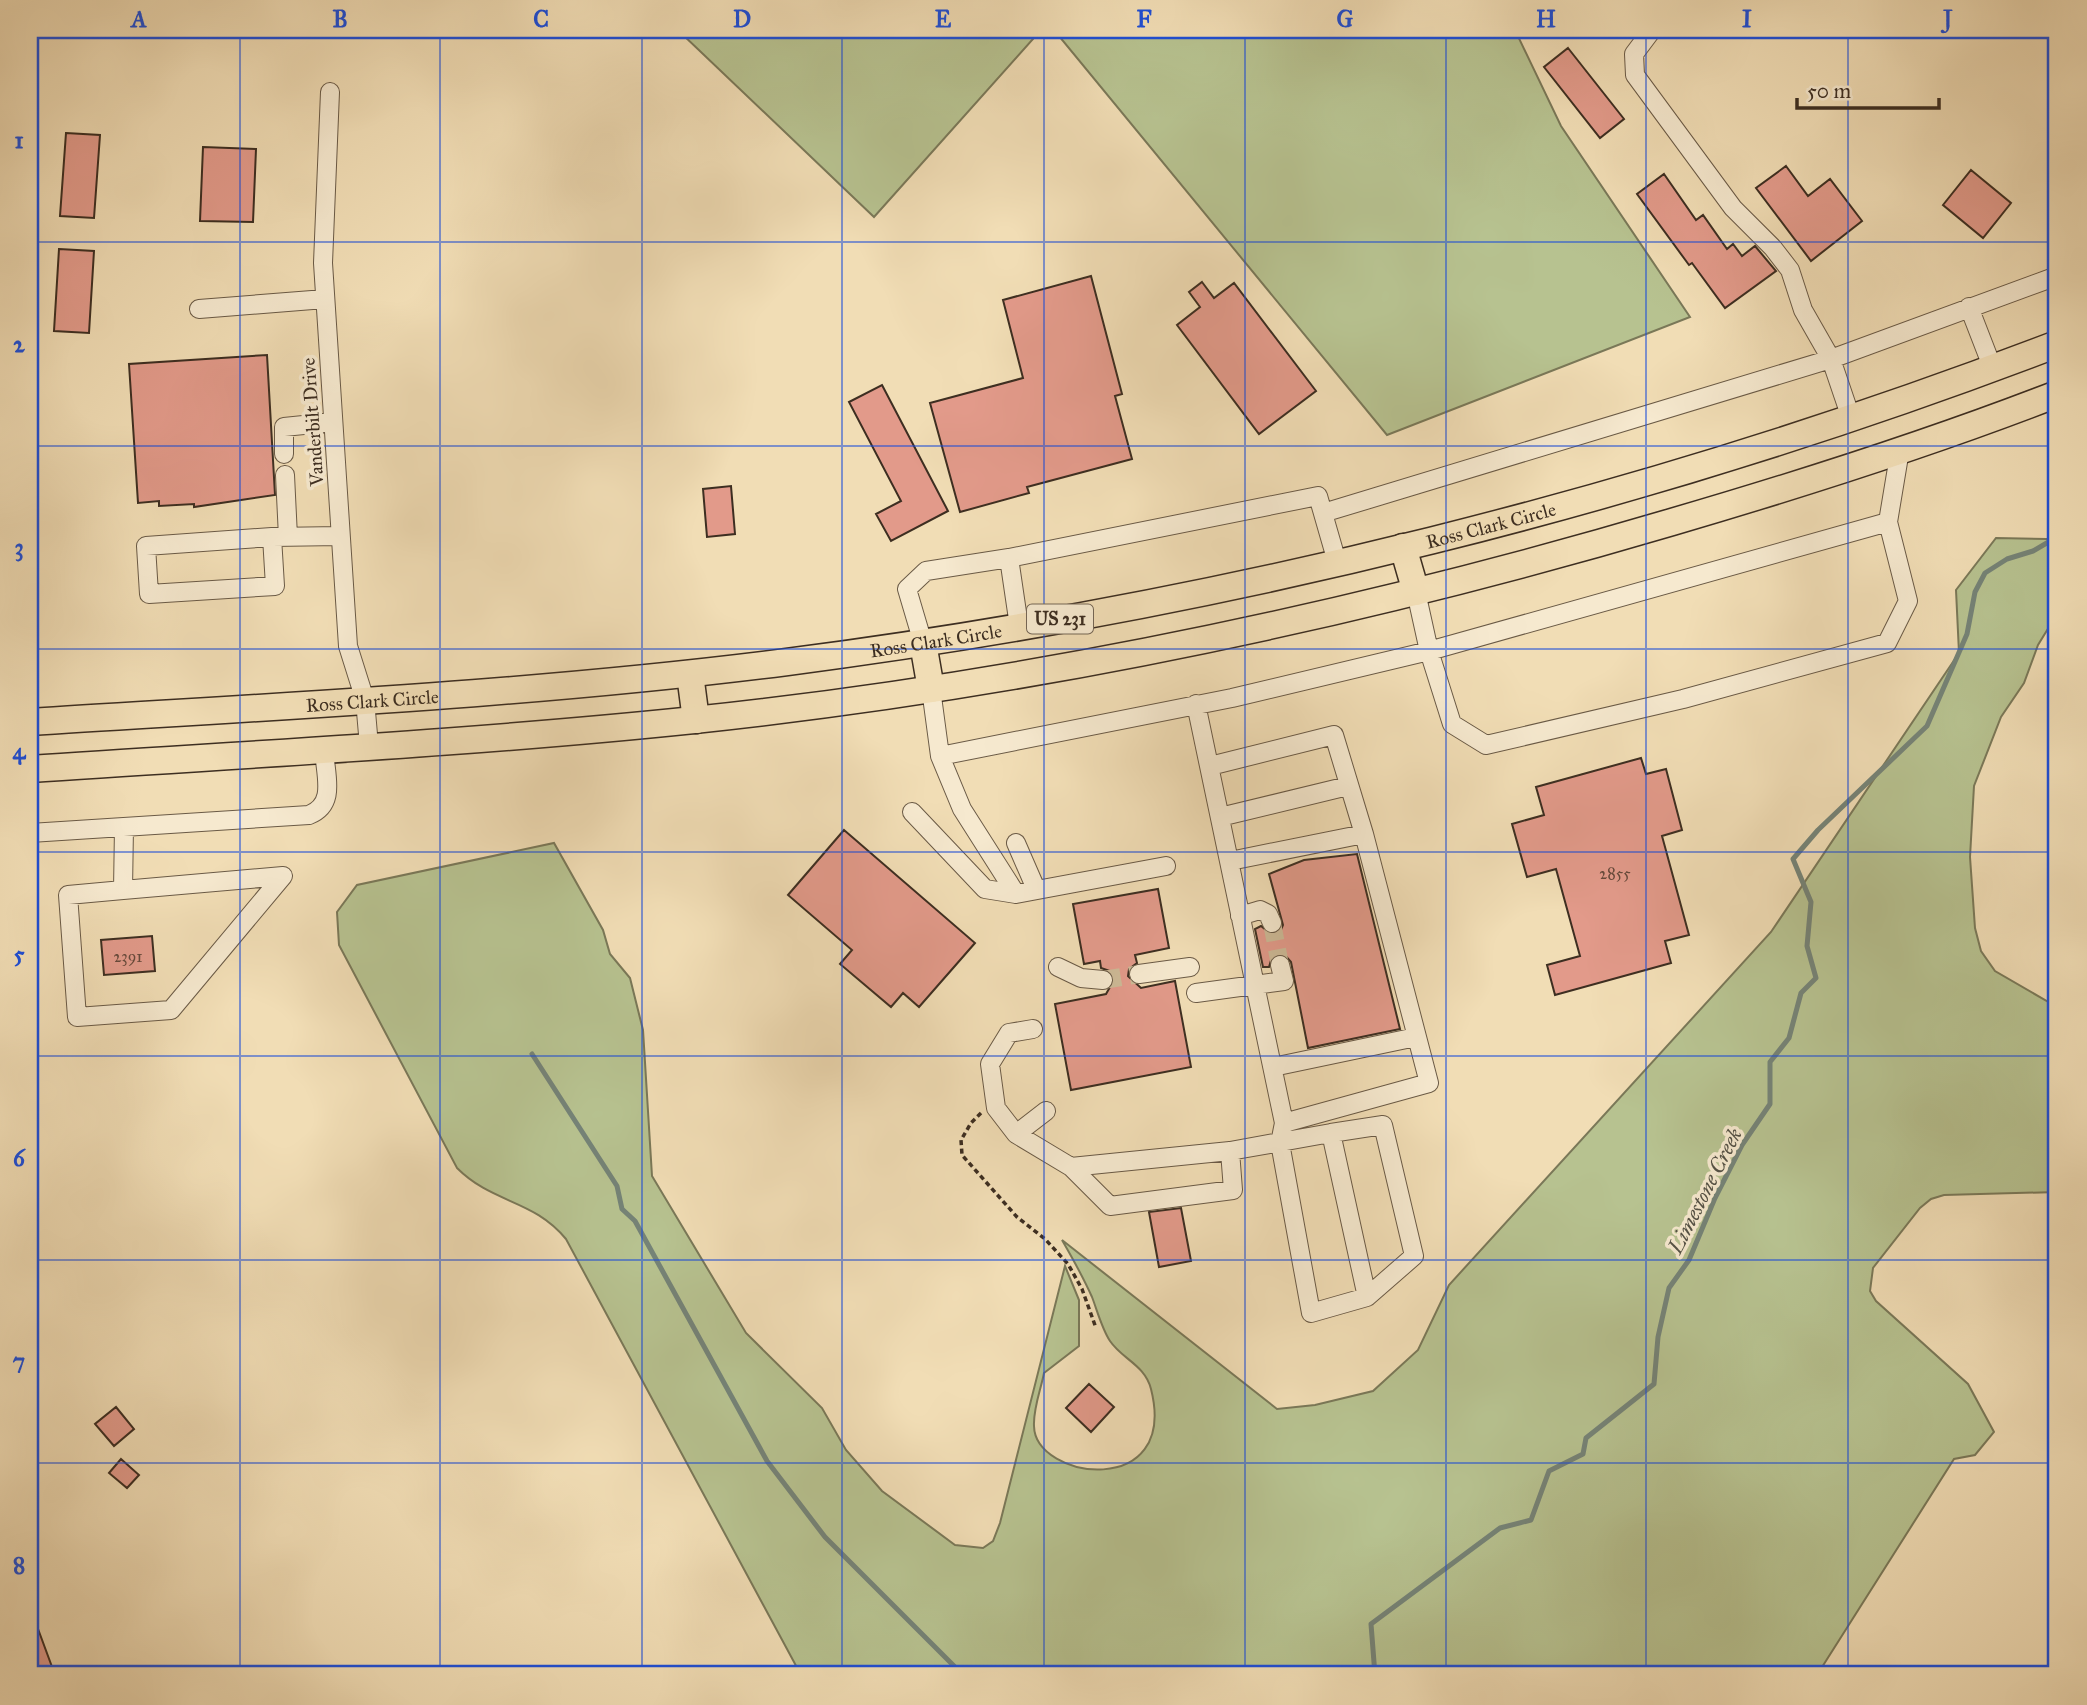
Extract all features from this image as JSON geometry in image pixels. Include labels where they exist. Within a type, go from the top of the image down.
[{"type":"highway","name":"Ross Clark Circle","points":[[30,722],[365,700],[690,674],[923,643],[1197,593],[1403,547],[1571,502],[1851,418],[2057,344]]},
{"type":"highway","name":"US 231","points":[[30,769],[696,720],[930,689],[1210,638],[1416,592],[1619,538],[1865,462],[2057,394]]},
{"type":"highway","points":[[1851,418],[1865,462]]},
{"type":"highway","points":[[1403,547],[1416,592]]},
{"type":"highway","points":[[923,643],[930,689]]},
{"type":"highway","points":[[690,674],[696,720]]},
{"type":"street","points":[[1652,30],[1634,54],[1635,75],[1733,208],[1773,248],[1790,270],[1803,310],[1831,359],[1851,418]]},
{"type":"street","name":"Vanderbilt Drive","points":[[330,92],[323,264],[325,299],[348,646],[365,700],[369,746]]},
{"type":"street","points":[[1323,513],[1831,359],[2057,276]]},
{"type":"street","points":[[198,309],[325,299]]},
{"type":"street","points":[[1969,307],[1993,369]]},
{"type":"street","points":[[284,454],[284,427],[333,422]]},
{"type":"street","points":[[1416,592],[1430,652],[1452,723],[1486,745],[1683,699],[1887,643],[1908,601],[1888,522],[1900,450]]},
{"type":"street","points":[[285,475],[280,537],[275,586],[149,594],[146,546],[280,537],[340,536]]},
{"type":"street","points":[[923,643],[907,589],[926,571],[1009,558],[1318,496],[1337,562]]},
{"type":"street","points":[[940,755],[1196,705],[1430,652],[1888,522]]},
{"type":"street","points":[[1009,558],[1020,626]]},
{"type":"street","points":[[930,689],[940,755],[962,809],[1016,894]]},
{"type":"street","points":[[1072,1167],[1230,1150],[1280,1143],[1383,1125],[1413,1256],[1367,1297],[1311,1312],[1280,1143],[1284,1123],[1196,705]]},
{"type":"street","points":[[1210,766],[1334,735],[1364,834],[1429,1083],[1284,1123]]},
{"type":"street","points":[[30,833],[309,815],[321,810],[327,802],[324,749]]},
{"type":"street","points":[[1220,817],[1348,786]]},
{"type":"street","points":[[912,812],[985,888],[1016,894],[1166,866]]},
{"type":"street","points":[[123,890],[124,827]]},
{"type":"street","points":[[1230,860],[1364,834]]},
{"type":"street","points":[[1016,843],[1036,889]]},
{"type":"street","points":[[284,876],[171,1010],[77,1017],[68,895],[123,890],[204,883],[284,876]]},
{"type":"street","points":[[1240,916],[1260,910],[1268,914],[1272,923]]},
{"type":"street","points":[[1196,993],[1253,983],[1284,981],[1280,965]]},
{"type":"street","points":[[1058,967],[1081,978],[1103,980]]},
{"type":"street","points":[[1139,974],[1190,967]]},
{"type":"street","points":[[1033,1029],[1009,1033],[990,1065],[996,1108],[1016,1134],[1072,1167],[1110,1206],[1233,1190],[1230,1150]]},
{"type":"street","points":[[1273,1067],[1416,1037]]},
{"type":"street","points":[[1016,1134],[1046,1111]]},
{"type":"street","points":[[1331,1133],[1367,1297]]},
{"type":"path","points":[[996,1108],[985,1111],[971,1123],[961,1140],[962,1155],[1017,1217],[1068,1264],[1082,1289],[1096,1328]]},
{"type":"green space","points":[[30,30],[1041,30],[874,217],[681,33]]},
{"type":"green space","points":[[1054,30],[1515,30],[1561,126],[1690,317],[1387,435]]},
{"type":"green space","points":[[2057,535],[2057,614],[2038,645],[2024,683],[2001,717],[1974,786],[1970,857],[1975,928],[1981,951],[1995,971],[2057,1007],[2057,1192],[1944,1195],[1931,1199],[1920,1208],[1873,1268],[1870,1291],[1876,1301],[1968,1384],[1994,1432],[1975,1455],[1954,1459],[1817,1675],[801,1675],[566,1239],[540,1216],[485,1189],[457,1168],[339,945],[337,912],[357,885],[554,843],[603,930],[610,954],[630,978],[643,1030],[652,1176],[746,1333],[822,1408],[846,1450],[882,1491],[955,1545],[983,1548],[993,1541],[1000,1523],[1065,1266],[1079,1300],[1079,1346],[1044,1373],[1034,1419],[1040,1444],[1057,1459],[1079,1467],[1103,1469],[1127,1464],[1145,1449],[1154,1425],[1148,1381],[1139,1368],[1110,1341],[1089,1290],[1062,1240],[1277,1409],[1315,1405],[1373,1391],[1418,1350],[1449,1285],[1771,932],[1959,653],[1956,590],[1996,538],[2047,539]]},
{"type":"building","points":[[1568,48],[1624,119],[1600,138],[1544,67]]},
{"type":"building","points":[[66,133],[100,135],[94,218],[60,216]]},
{"type":"building","points":[[203,147],[256,149],[253,222],[200,221]]},
{"type":"building","points":[[1786,166],[1808,196],[1830,179],[1862,221],[1811,261],[1756,188]]},
{"type":"building","points":[[1971,170],[2011,203],[1983,238],[1943,205]]},
{"type":"building","points":[[1664,174],[1696,220],[1703,215],[1727,249],[1733,244],[1742,256],[1755,246],[1776,271],[1725,308],[1692,263],[1689,265],[1637,194]]},
{"type":"building","points":[[59,249],[94,251],[89,333],[54,331]]},
{"type":"building","points":[[1091,276],[1122,394],[1115,396],[1132,459],[1027,487],[1029,493],[960,512],[930,403],[1023,378],[1003,300]]},
{"type":"building","points":[[1202,282],[1214,298],[1234,283],[1316,391],[1259,434],[1177,325],[1200,307],[1189,292]]},
{"type":"building","points":[[267,355],[275,495],[194,507],[194,504],[159,506],[159,501],[138,503],[129,364]]},
{"type":"building","points":[[882,385],[948,511],[891,541],[876,514],[901,501],[849,402]]},
{"type":"building","points":[[731,486],[735,534],[707,537],[703,489]]},
{"type":"building","points":[[1641,758],[1646,774],[1666,769],[1682,830],[1662,836],[1689,935],[1665,941],[1671,963],[1555,995],[1547,965],[1580,956],[1556,869],[1527,877],[1512,824],[1544,815],[1536,787]]},
{"type":"building","points":[[844,830],[975,943],[919,1007],[903,993],[891,1007],[840,964],[852,950],[788,895]]},
{"type":"building","points":[[1357,854],[1400,1029],[1308,1048],[1291,962],[1284,954],[1278,954],[1272,957],[1269,967],[1263,967],[1255,929],[1261,926],[1271,934],[1281,930],[1283,925],[1269,874],[1304,860]]},
{"type":"building","points":[[1158,889],[1169,948],[1135,955],[1137,963],[1129,969],[1128,976],[1141,988],[1175,981],[1191,1067],[1071,1090],[1055,1004],[1106,994],[1114,980],[1110,971],[1101,968],[1100,961],[1084,964],[1073,904]]},
{"type":"building","points":[[152,936],[155,971],[104,975],[101,940]]},
{"type":"building","points":[[1181,1208],[1191,1261],[1159,1267],[1149,1212]]},
{"type":"building","points":[[1089,1384],[1114,1407],[1091,1432],[1066,1408]]},
{"type":"building","points":[[116,1407],[134,1429],[114,1446],[95,1424]]},
{"type":"building","points":[[121,1459],[139,1475],[127,1488],[109,1473]]},
{"type":"building","points":[[31,1610],[55,1675],[30,1675]]},
{"type":"waterway","name":"Limestone Creek","points":[[1375,1675],[1371,1624],[1500,1528],[1531,1520],[1549,1471],[1583,1454],[1586,1438],[1654,1384],[1658,1337],[1669,1288],[1689,1260],[1715,1198],[1742,1145],[1770,1104],[1770,1062],[1789,1038],[1801,993],[1816,978],[1807,946],[1811,902],[1793,859],[1818,830],[1927,726],[1967,634],[1975,592],[1985,573],[2007,559],[2033,551],[2057,537]]},
{"type":"waterway","points":[[532,1054],[617,1186],[622,1209],[635,1221],[767,1461],[825,1537],[963,1675]]},
{"type":"tunnel","points":[[1272,923],[1280,965]]},
{"type":"tunnel","points":[[1103,980],[1139,974]]}]
